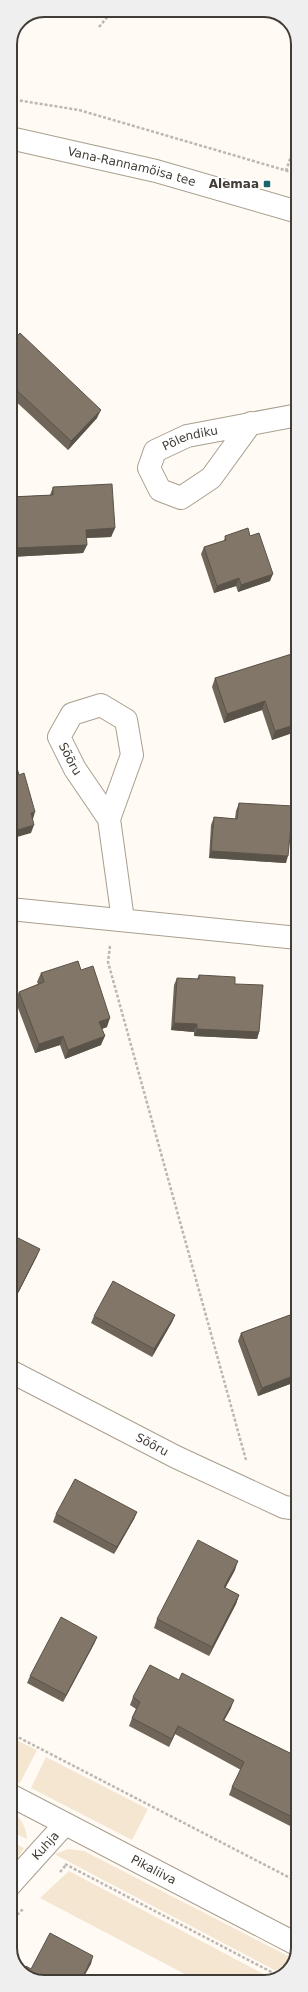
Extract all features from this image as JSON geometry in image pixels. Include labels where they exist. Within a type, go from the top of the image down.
[{"type":"street","name":"Vana-Rannamõisa tee","points":[[17,140],[156,171],[291,210]]},
{"type":"street","points":[[251,424],[291,416]]},
{"type":"street","name":"Sõõru","points":[[109,819],[132,756],[126,720],[101,705],[72,714],[60,737],[75,769],[109,819],[123,920]]},
{"type":"street","points":[[17,910],[291,937]]},
{"type":"street","name":"Sõõru","points":[[17,1375],[176,1457],[284,1507],[291,1508]]},
{"type":"street","name":"Pikaliiva","points":[[17,1799],[291,1941]]},
{"type":"street","name":"Kuhja","points":[[17,1877],[65,1824]]},
{"type":"path","points":[[99,27],[107,17]]},
{"type":"path","points":[[17,100],[79,110],[291,172]]},
{"type":"path","points":[[286,170],[291,155]]},
{"type":"path","points":[[123,920],[110,938],[108,962],[255,1493]]},
{"type":"path","points":[[17,1737],[291,1878]]},
{"type":"path","points":[[17,1840],[273,1973]]},
{"type":"shaded area","points":[[17,1740],[37,1750],[20,1783],[17,1781]]},
{"type":"shaded area","points":[[46,1757],[148,1809],[132,1840],[31,1788]]},
{"type":"shaded area","points":[[17,1816],[22,1822],[27,1839],[17,1834]]},
{"type":"shaded area","points":[[17,1844],[24,1848],[17,1860]]},
{"type":"shaded area","points":[[69,1849],[84,1851],[290,1957],[284,1966],[277,1971],[54,1854]]},
{"type":"shaded area","points":[[69,1871],[265,1975],[187,1975],[40,1898]]},
{"type":"building","points":[[20,333],[101,410],[71,441],[17,391],[17,336]]},
{"type":"building","points":[[112,484],[115,528],[86,530],[87,545],[17,548],[17,497],[53,495],[53,487]]},
{"type":"building","points":[[248,528],[250,536],[259,533],[273,574],[241,585],[239,578],[217,586],[204,547],[226,540],[225,536]]},
{"type":"building","points":[[291,654],[291,726],[275,731],[265,701],[227,714],[215,678]]},
{"type":"building","points":[[17,768],[19,775],[24,773],[35,812],[31,813],[34,825],[17,830]]},
{"type":"building","points":[[239,803],[291,806],[291,826],[288,856],[211,851],[214,817],[237,819]]},
{"type":"building","points":[[78,961],[81,970],[93,966],[110,1018],[99,1022],[105,1036],[68,1050],[63,1036],[39,1044],[19,992],[44,982],[41,973]]},
{"type":"building","points":[[199,975],[235,977],[235,984],[263,985],[259,1032],[197,1029],[197,1024],[174,1023],[177,978],[199,979]]},
{"type":"building","points":[[17,1238],[40,1249],[17,1292]]},
{"type":"building","points":[[113,1281],[175,1315],[154,1349],[94,1316]]},
{"type":"building","points":[[291,1315],[291,1377],[262,1388],[241,1333]]},
{"type":"building","points":[[75,1479],[137,1512],[117,1547],[56,1514]]},
{"type":"building","points":[[198,1540],[238,1561],[224,1587],[239,1595],[212,1647],[157,1619]]},
{"type":"building","points":[[61,1617],[97,1637],[66,1695],[30,1676]]},
{"type":"building","points":[[150,1665],[179,1680],[182,1673],[234,1700],[223,1720],[291,1754],[291,1816],[232,1787],[244,1762],[178,1726],[172,1739],[132,1718],[140,1702],[133,1697]]},
{"type":"building","points":[[50,1933],[93,1956],[84,1975],[43,1975],[32,1972],[25,1967],[26,1966],[31,1969]]},
{"type":"place","name":"Alemaa","points":[[267,184]]}]
